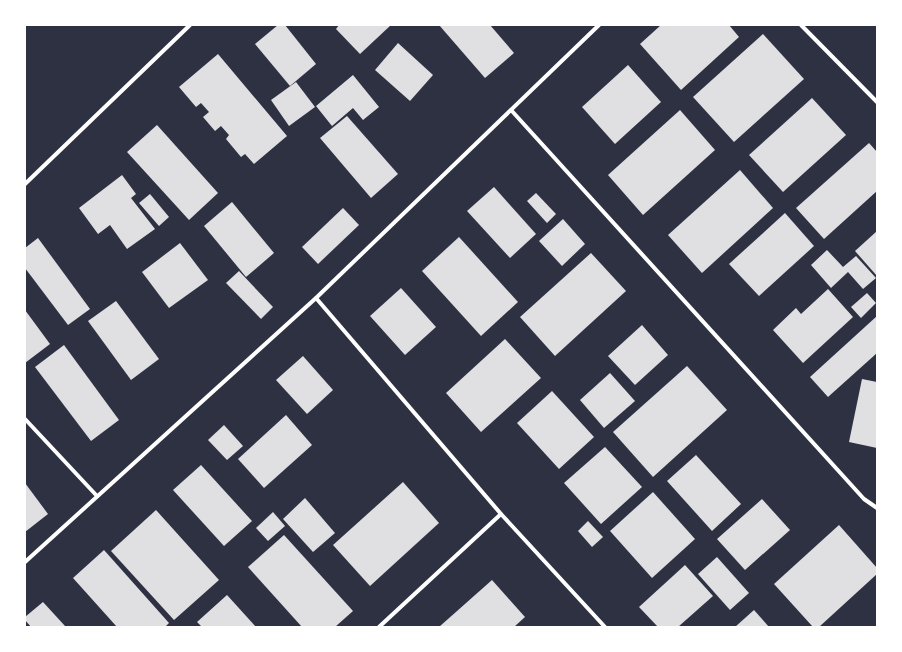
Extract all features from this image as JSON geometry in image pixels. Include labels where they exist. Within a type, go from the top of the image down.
[{"type":"street","points":[[25,184],[190,25]]},
{"type":"street","points":[[25,562],[316,298],[599,25]]},
{"type":"street","points":[[801,25],[877,102]]},
{"type":"street","points":[[511,110],[864,499],[877,508]]},
{"type":"street","points":[[316,298],[501,514],[605,627]]},
{"type":"street","points":[[25,420],[97,496]]},
{"type":"street","points":[[379,627],[501,514]]},
{"type":"building","points":[[278,25],[285,25],[316,64],[290,86],[255,44]]},
{"type":"building","points":[[339,25],[391,25],[360,54],[336,29]]},
{"type":"building","points":[[439,25],[490,25],[514,53],[485,78]]},
{"type":"building","points":[[661,25],[729,25],[739,37],[681,90],[640,44]]},
{"type":"building","points":[[763,34],[804,79],[734,142],[693,97]]},
{"type":"building","points":[[398,43],[433,75],[410,101],[375,70]]},
{"type":"building","points":[[218,54],[287,136],[254,164],[245,154],[241,157],[226,139],[229,135],[221,126],[215,131],[203,117],[209,112],[201,103],[196,107],[179,87]]},
{"type":"building","points":[[628,65],[661,102],[615,144],[582,107]]},
{"type":"building","points":[[353,75],[379,107],[363,120],[353,108],[332,126],[316,106]]},
{"type":"building","points":[[296,82],[315,107],[289,126],[271,100]]},
{"type":"building","points":[[812,98],[846,135],[783,192],[749,155]]},
{"type":"building","points":[[680,110],[715,150],[643,215],[608,175]]},
{"type":"building","points":[[347,116],[398,174],[371,198],[320,138]]},
{"type":"building","points":[[157,125],[218,193],[189,220],[127,152]]},
{"type":"building","points":[[869,143],[877,152],[877,191],[824,239],[796,208]]},
{"type":"building","points":[[740,170],[773,208],[702,273],[668,235]]},
{"type":"building","points":[[122,175],[136,194],[131,198],[155,229],[127,249],[110,225],[98,234],[79,208]]},
{"type":"building","points":[[494,187],[536,234],[510,258],[467,211]]},
{"type":"building","points":[[536,193],[556,214],[547,223],[527,201]]},
{"type":"building","points":[[150,194],[169,217],[159,226],[139,203]]},
{"type":"building","points":[[232,202],[274,253],[246,277],[204,226]]},
{"type":"building","points":[[343,208],[359,225],[318,264],[302,247]]},
{"type":"building","points":[[785,213],[814,246],[759,296],[729,264]]},
{"type":"building","points":[[563,219],[585,244],[562,266],[539,241]]},
{"type":"building","points":[[877,231],[877,276],[855,251]]},
{"type":"building","points":[[459,237],[518,302],[481,336],[422,271]]},
{"type":"building","points":[[38,238],[90,309],[68,325],[25,268],[25,248]]},
{"type":"building","points":[[180,243],[208,280],[169,308],[142,272]]},
{"type":"building","points":[[827,250],[843,267],[856,256],[876,278],[863,289],[848,272],[831,288],[811,265]]},
{"type":"building","points":[[591,253],[626,291],[555,356],[520,317]]},
{"type":"building","points":[[239,271],[273,307],[261,319],[226,283]]},
{"type":"building","points":[[401,288],[436,327],[405,355],[370,316]]},
{"type":"building","points":[[828,289],[853,317],[803,363],[773,330],[796,308],[801,314]]},
{"type":"building","points":[[867,293],[876,303],[861,318],[851,307]]},
{"type":"building","points":[[116,301],[159,359],[131,380],[88,321]]},
{"type":"building","points":[[25,310],[50,344],[25,363]]},
{"type":"building","points":[[877,316],[877,353],[828,397],[810,377]]},
{"type":"building","points":[[642,325],[668,355],[635,385],[608,356]]},
{"type":"building","points":[[505,339],[541,378],[481,432],[446,393]]},
{"type":"building","points":[[64,345],[119,420],[91,441],[35,367]]},
{"type":"building","points":[[303,356],[333,390],[307,414],[276,380]]},
{"type":"building","points":[[687,366],[727,410],[653,477],[613,432]]},
{"type":"building","points":[[610,373],[635,401],[604,428],[580,400]]},
{"type":"building","points":[[862,379],[877,382],[877,448],[849,442]]},
{"type":"building","points":[[552,391],[594,437],[559,469],[517,423]]},
{"type":"building","points":[[286,415],[312,445],[264,488],[238,459]]},
{"type":"building","points":[[224,425],[243,446],[227,460],[208,440]]},
{"type":"building","points":[[605,447],[642,487],[601,524],[564,483]]},
{"type":"building","points":[[696,455],[741,504],[712,531],[667,481]]},
{"type":"building","points":[[201,465],[252,521],[224,546],[173,490]]},
{"type":"building","points":[[403,482],[439,523],[370,586],[333,545]]},
{"type":"building","points":[[25,483],[48,514],[25,532]]},
{"type":"building","points":[[653,492],[695,539],[652,578],[610,531]]},
{"type":"building","points":[[305,498],[335,533],[313,552],[283,519]]},
{"type":"building","points":[[762,499],[790,530],[745,570],[717,539]]},
{"type":"building","points":[[156,510],[219,580],[174,620],[111,551]]},
{"type":"building","points":[[273,512],[285,526],[268,541],[256,528]]},
{"type":"building","points":[[588,521],[603,537],[592,547],[578,531]]},
{"type":"building","points":[[839,525],[877,568],[877,574],[819,627],[813,627],[774,584]]},
{"type":"building","points":[[284,535],[353,611],[335,627],[302,627],[248,567]]},
{"type":"building","points":[[104,550],[169,623],[165,627],[117,627],[73,578]]},
{"type":"building","points":[[717,557],[749,593],[730,610],[698,574]]},
{"type":"building","points":[[685,565],[713,596],[678,627],[658,627],[639,607]]},
{"type":"building","points":[[492,580],[525,617],[514,627],[439,627]]},
{"type":"building","points":[[227,595],[256,627],[202,627],[197,622]]},
{"type":"building","points":[[43,602],[65,626],[64,627],[31,627],[25,620],[25,617]]},
{"type":"building","points":[[754,610],[769,627],[735,627]]}]
